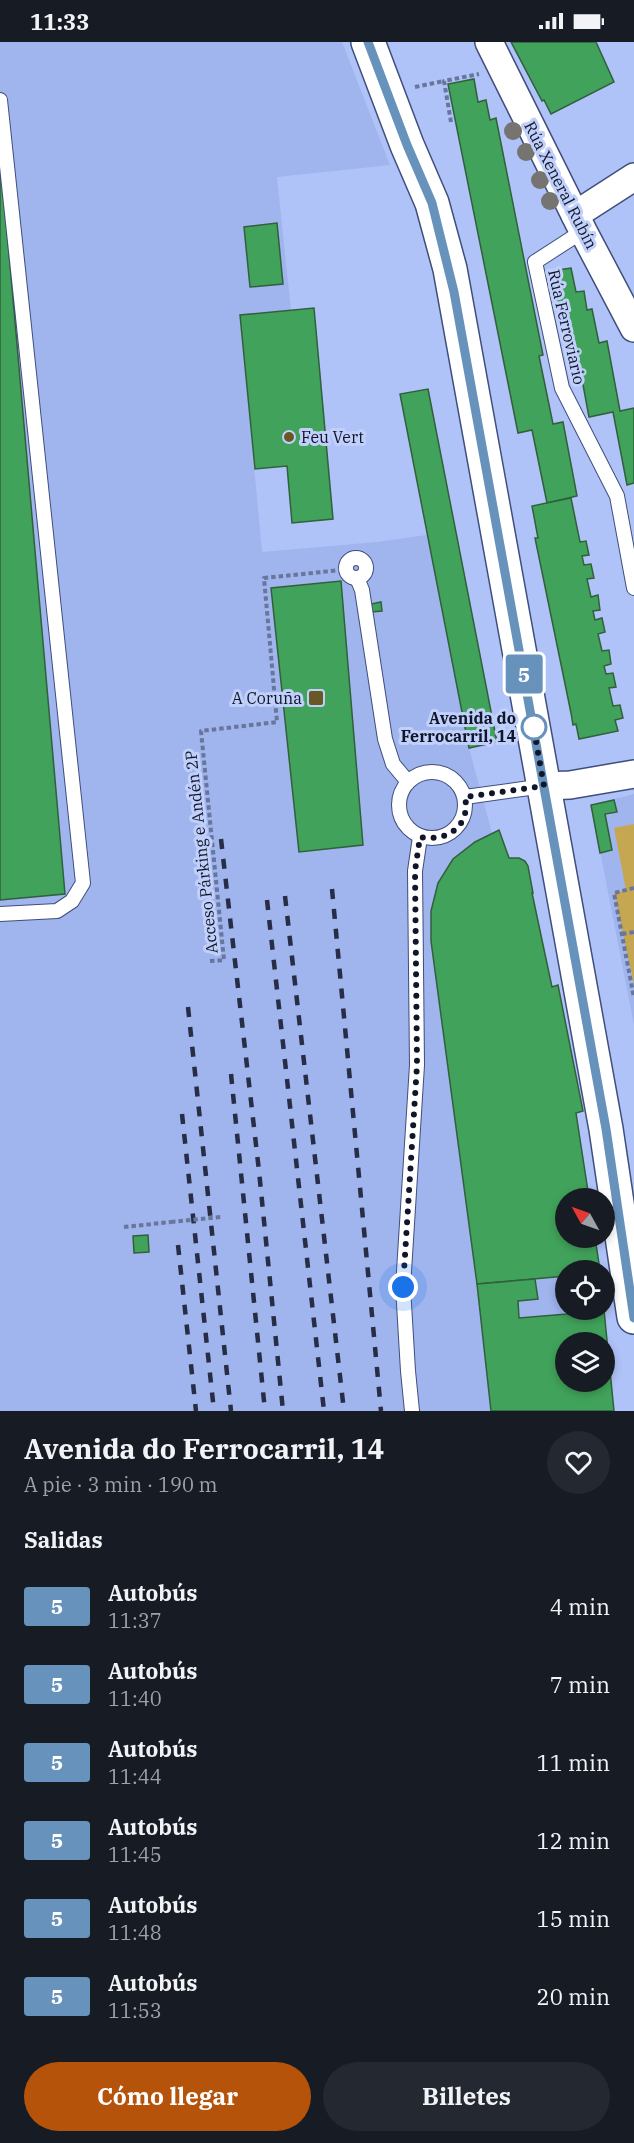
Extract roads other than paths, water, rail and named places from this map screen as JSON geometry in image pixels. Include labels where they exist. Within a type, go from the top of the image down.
[{"type":"street","points":[[368,42],[407,145],[432,203],[450,269],[606,1129],[632,1278],[634,1317]]},
{"type":"street","name":"Rúa Xeneral Rubín","points":[[489,42],[634,328]]},
{"type":"street","points":[[579,223],[634,177]]},
{"type":"street","points":[[544,786],[570,785],[634,774]]},
{"type":"lane","points":[[0,100],[83,883],[72,901],[57,910],[0,914]]},
{"type":"lane","name":"Rúa Ferroviario","points":[[579,223],[535,262],[562,388],[617,496],[634,588]]},
{"type":"lane","points":[[352,574],[362,590],[385,739],[393,764],[408,782]]},
{"type":"lane","points":[[428,772],[439,772],[449,776],[458,783],[465,797],[465,814],[460,825],[452,833],[442,838],[420,837],[403,823],[399,812],[402,791],[408,782],[417,775],[428,772]]},
{"type":"lane","points":[[465,797],[544,786]]},
{"type":"lane","points":[[412,1411],[403,1287],[417,1065],[415,871],[420,837]]},
{"type":"railway","points":[[221,839],[259,1171],[283,1411]]},
{"type":"railway","points":[[332,889],[381,1411]]},
{"type":"railway","points":[[285,896],[344,1411]]},
{"type":"railway","points":[[267,900],[324,1411]]},
{"type":"railway","points":[[188,1007],[231,1411]]},
{"type":"railway","points":[[231,1074],[265,1411]]},
{"type":"railway","points":[[182,1114],[214,1411]]},
{"type":"railway","points":[[178,1245],[196,1411]]},
{"type":"place","name":"Feu Vert","points":[[289,437]]},
{"type":"place","name":"A Coruña","points":[[316,698]]},
{"type":"place","name":"Avenida do Ferrocarril, 14","points":[[534,727]]}]
